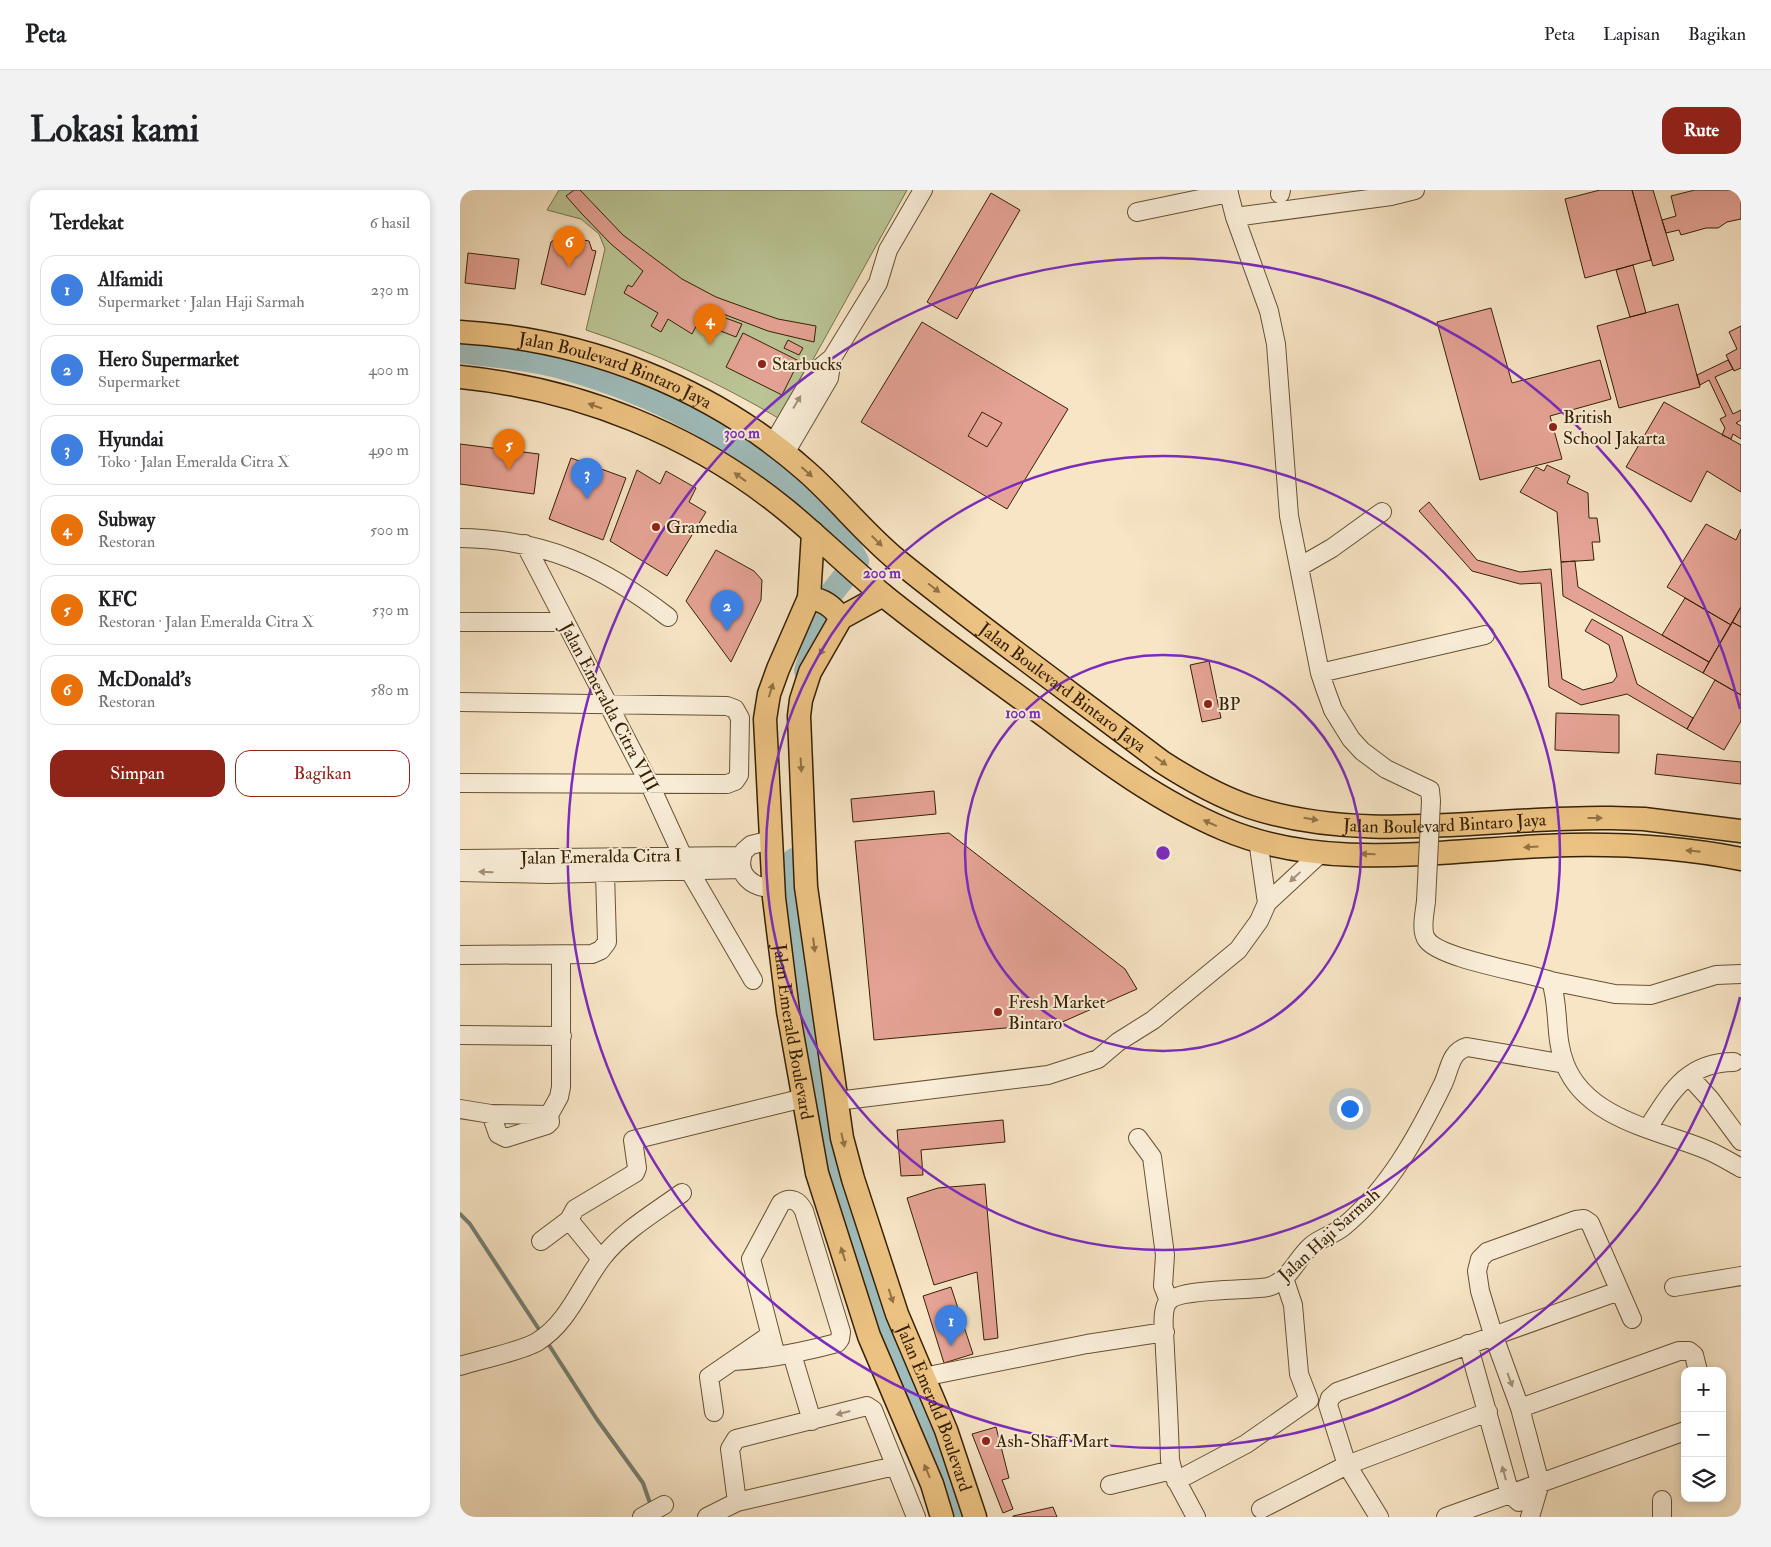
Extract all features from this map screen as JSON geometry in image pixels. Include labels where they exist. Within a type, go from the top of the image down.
[{"type":"main road","name":"Jalan Boulevard Bintaro Jaya","points":[[460,332],[536,340],[612,360],[685,390],[779,449],[834,496],[896,558],[1162,762],[1188,779],[1232,800],[1282,815],[1351,825],[1407,827],[1541,819],[1644,819],[1741,831]]},
{"type":"main road","name":"Jalan Boulevard Bintaro Jaya","points":[[460,377],[510,384],[560,395],[625,416],[673,437],[726,467],[783,508],[875,588],[1083,745],[1182,810],[1229,831],[1258,840],[1322,852],[1410,855],[1568,845],[1612,845],[1694,851],[1741,859]]},
{"type":"main road","name":"Jalan Emerald Boulevard","points":[[813,533],[812,598],[778,669],[768,702],[765,738],[771,840],[789,892],[837,1101],[842,1138],[853,1179],[897,1314],[946,1430],[975,1517]]},
{"type":"main road","points":[[812,598],[831,606],[839,615],[875,588]]},
{"type":"main road","name":"Jalan Emerald Boulevard","points":[[839,615],[810,672],[800,700],[789,892],[788,1011],[817,1173],[869,1336],[932,1484],[942,1517]]},
{"type":"main road","points":[[1049,720],[1068,714],[1073,707],[1074,695]]},
{"type":"main road","points":[[1083,745],[1084,724],[1091,719],[1103,717]]},
{"type":"street","points":[[779,449],[815,372],[832,358],[881,278],[888,250],[923,190]]},
{"type":"street","points":[[1235,217],[1391,196],[1415,190]]},
{"type":"street","points":[[1137,212],[1229,191],[1235,217],[1269,311],[1276,344],[1289,516],[1320,673],[1333,710],[1351,739],[1386,769],[1430,790],[1425,938],[1430,943],[1458,957],[1551,981],[1615,994],[1651,995],[1707,977],[1741,974]]},
{"type":"street","points":[[1299,567],[1332,548],[1382,512]]},
{"type":"street","points":[[460,538],[525,544],[552,551],[590,566],[640,596],[668,617]]},
{"type":"street","name":"Jalan Emeralda Citra VIII","points":[[525,544],[650,785],[686,863]]},
{"type":"street","points":[[460,622],[564,622]]},
{"type":"street","points":[[1320,673],[1485,635]]},
{"type":"street","points":[[460,702],[726,706],[735,709],[740,718],[739,775],[735,781],[727,784],[460,783]]},
{"type":"street","points":[[771,840],[751,845],[744,851],[742,863],[748,880],[755,886],[789,892]]},
{"type":"street","points":[[1258,840],[1267,903]]},
{"type":"street","points":[[837,1101],[1048,1074],[1098,1059],[1118,1042],[1153,1020],[1238,950],[1259,921],[1267,903],[1322,852]]},
{"type":"street","name":"Jalan Emeralda Citra I","points":[[460,859],[548,866],[604,873],[686,863]]},
{"type":"street","name":"Jalan Emeralda Citra I","points":[[686,863],[753,980]]},
{"type":"street","name":"Jalan Emeralda Citra I","points":[[460,872],[548,866],[742,863]]},
{"type":"street","points":[[460,955],[592,954],[601,950],[607,942],[604,873]]},
{"type":"street","points":[[460,1109],[491,1114],[549,1115],[561,1092],[561,955]]},
{"type":"street","points":[[1551,981],[1556,1002],[1557,1037],[1565,1064],[1578,1089],[1590,1100],[1619,1117],[1709,1151],[1741,1168]]},
{"type":"street","points":[[460,1035],[562,1036]]},
{"type":"street","name":"Jalan Haji Sarmah","points":[[1168,1301],[1198,1292],[1268,1287],[1284,1278],[1311,1246],[1342,1227],[1385,1184],[1408,1151],[1442,1086],[1452,1058],[1458,1050],[1466,1047],[1565,1064]]},
{"type":"street","points":[[1648,1128],[1677,1085],[1709,1064],[1734,1062]]},
{"type":"street","points":[[1689,1076],[1710,1099],[1741,1141]]},
{"type":"street","points":[[541,1241],[569,1220],[575,1209],[635,1173],[637,1168],[632,1143],[635,1138],[804,1098]]},
{"type":"street","points":[[1138,1138],[1152,1157],[1165,1256],[1163,1286],[1168,1301],[1165,1306],[1164,1332],[1174,1475],[1196,1517]]},
{"type":"street","points":[[460,1366],[535,1343],[555,1328],[579,1297],[601,1259],[622,1236],[682,1193]]},
{"type":"street","points":[[734,1361],[784,1355],[837,1343],[840,1339],[841,1332],[804,1211],[800,1204],[794,1200],[786,1200],[781,1204],[751,1258],[770,1335],[784,1355],[812,1421]]},
{"type":"street","points":[[1468,1344],[1510,1494],[1530,1514],[1540,1483],[1520,1408],[1493,1334],[1480,1291],[1477,1271],[1480,1259],[1487,1252],[1576,1220],[1584,1219],[1590,1223],[1632,1319]]},
{"type":"street","points":[[569,1220],[601,1259]]},
{"type":"street","points":[[1674,1287],[1741,1276]]},
{"type":"street","points":[[1110,1485],[1174,1475],[1246,1444],[1309,1400],[1299,1374],[1293,1305],[1284,1278]]},
{"type":"street","points":[[1379,1517],[1347,1465],[1328,1406],[1330,1398],[1337,1392],[1619,1290]]},
{"type":"street","points":[[923,1376],[1087,1344],[1164,1332]]},
{"type":"street","points":[[714,1412],[708,1377],[770,1335]]},
{"type":"street","points":[[1520,1408],[1679,1351],[1689,1351],[1694,1355],[1697,1367]]},
{"type":"street","points":[[737,1502],[730,1449],[732,1442],[736,1439],[867,1406],[873,1410],[916,1517]]},
{"type":"street","points":[[1261,1509],[1347,1465],[1488,1412]]},
{"type":"street","points":[[1446,1517],[1681,1432]]},
{"type":"street","points":[[707,1517],[737,1502],[895,1466]]},
{"type":"green space","points":[[559,190],[907,190],[780,419],[686,369],[586,330],[605,249],[599,234],[581,219],[547,210]]},
{"type":"building","points":[[574,190],[580,190],[623,235],[682,279],[716,297],[749,309],[778,319],[816,326],[814,342],[768,331],[710,309],[705,319],[701,317],[692,334],[668,319],[661,332],[651,326],[658,313],[624,293],[628,285],[632,287],[643,271],[611,244],[566,196]]},
{"type":"building","points":[[1600,190],[1632,190],[1651,260],[1585,278],[1565,199]]},
{"type":"building","points":[[1632,190],[1653,190],[1674,260],[1653,266]]},
{"type":"building","points":[[1695,190],[1741,190],[1741,219],[1727,222],[1718,228],[1706,228],[1681,235],[1679,230],[1666,233],[1662,220],[1676,216],[1671,196]]},
{"type":"building","points":[[991,193],[1020,210],[957,319],[927,302]]},
{"type":"building","points":[[569,230],[579,234],[578,239],[589,241],[592,250],[596,251],[585,295],[541,284],[551,242],[562,234],[568,235]]},
{"type":"building","points":[[468,253],[519,259],[515,289],[465,283]]},
{"type":"building","points":[[1633,265],[1646,313],[1630,317],[1616,270]]},
{"type":"building","points":[[1678,304],[1700,387],[1619,408],[1597,326]]},
{"type":"building","points":[[1491,308],[1512,383],[1600,360],[1611,399],[1550,416],[1562,459],[1480,480],[1437,322]]},
{"type":"building","points":[[709,312],[742,324],[736,337],[700,323]]},
{"type":"building","points":[[922,322],[1068,409],[1007,509],[861,422]]},
{"type":"building","points":[[1741,326],[1741,368],[1734,371],[1726,355],[1737,349],[1729,332]]},
{"type":"building","name":"Starbucks","points":[[743,333],[799,361],[782,395],[726,367]]},
{"type":"building","points":[[788,340],[803,348],[799,355],[784,348]]},
{"type":"building","points":[[1728,360],[1733,369],[1715,377],[1733,414],[1741,410],[1741,420],[1736,423],[1741,426],[1741,439],[1733,434],[1731,439],[1722,435],[1725,428],[1720,419],[1726,416],[1709,380],[1700,385],[1697,375]]},
{"type":"building","points":[[1664,402],[1741,445],[1741,492],[1707,471],[1691,502],[1626,467]]},
{"type":"building","points":[[982,412],[1002,423],[987,447],[968,436]]},
{"type":"building","points":[[460,444],[539,454],[534,494],[460,484]]},
{"type":"building","points":[[571,458],[626,478],[603,540],[549,519]]},
{"type":"building","points":[[1547,465],[1570,476],[1567,483],[1588,493],[1589,518],[1597,518],[1600,542],[1592,542],[1594,560],[1561,562],[1557,512],[1520,492],[1536,467],[1544,471]]},
{"type":"building","name":"Gramedia","points":[[637,470],[660,484],[666,471],[696,488],[689,502],[706,512],[667,576],[610,541]]},
{"type":"building","points":[[1429,502],[1477,560],[1520,572],[1551,569],[1562,679],[1583,690],[1613,682],[1617,676],[1609,645],[1585,631],[1592,619],[1622,636],[1637,684],[1693,718],[1687,729],[1627,694],[1581,705],[1549,687],[1541,583],[1520,584],[1472,571],[1419,511]]},
{"type":"building","points":[[1706,524],[1736,540],[1741,529],[1741,607],[1731,625],[1667,587]]},
{"type":"building","points":[[716,550],[754,571],[762,580],[761,600],[731,662],[686,601]]},
{"type":"building","points":[[1575,561],[1578,587],[1709,662],[1703,673],[1563,596],[1561,562]]},
{"type":"building","points":[[1685,598],[1731,625],[1709,662],[1662,635]]},
{"type":"building","points":[[1741,607],[1741,627],[1732,622]]},
{"type":"building","points":[[1732,622],[1741,627],[1741,695],[1703,673]]},
{"type":"building","name":"BP","points":[[1209,661],[1221,718],[1202,722],[1190,665]]},
{"type":"building","points":[[1715,680],[1741,695],[1741,721],[1724,750],[1687,729]]},
{"type":"building","points":[[1556,713],[1619,715],[1619,753],[1555,750]]},
{"type":"building","points":[[1657,754],[1741,762],[1741,784],[1655,774]]},
{"type":"building","points":[[934,791],[936,814],[853,822],[851,799]]},
{"type":"building","points":[[949,833],[1125,969],[1137,989],[1060,1023],[874,1040],[855,841]]},
{"type":"building","points":[[1003,1120],[1005,1142],[921,1150],[923,1175],[901,1176],[897,1130]]},
{"type":"building","points":[[985,1184],[998,1338],[984,1340],[977,1272],[934,1285],[907,1198],[938,1188]]},
{"type":"building","points":[[951,1287],[973,1354],[944,1363],[923,1296]]},
{"type":"building","points":[[996,1427],[1009,1478],[1002,1480],[1013,1509],[1003,1513],[972,1434]]},
{"type":"building","points":[[1053,1507],[1057,1517],[1013,1517],[1013,1516]]},
{"type":"waterway","points":[[460,351],[549,364],[623,387],[710,429],[763,465],[808,502],[835,529],[857,561],[827,599],[806,671]]},
{"type":"waterway","points":[[794,860],[797,936],[824,1121],[907,1394],[956,1498],[961,1517]]},
{"type":"waterway","points":[[460,1214],[470,1224],[542,1334]]},
{"type":"waterway","points":[[547,1342],[596,1418],[643,1483],[651,1506]]},
{"type":"place","name":"McDonald's","points":[[569,267]]},
{"type":"place","name":"Subway","points":[[710,345]]},
{"type":"place","name":"Starbucks","points":[[762,364]]},
{"type":"place","name":"British School Jakarta","points":[[1553,427]]},
{"type":"place","name":"KFC","points":[[509,470]]},
{"type":"place","name":"Hyundai","points":[[587,499]]},
{"type":"place","name":"Gramedia","points":[[656,527]]},
{"type":"place","name":"Hero Supermarket","points":[[727,631]]},
{"type":"place","name":"BP","points":[[1208,704]]},
{"type":"place","name":"Fresh Market Bintaro","points":[[998,1012]]},
{"type":"place","name":"Alfamidi","points":[[951,1346]]},
{"type":"place","name":"Ash-Shaff Mart","points":[[986,1441]]}]
